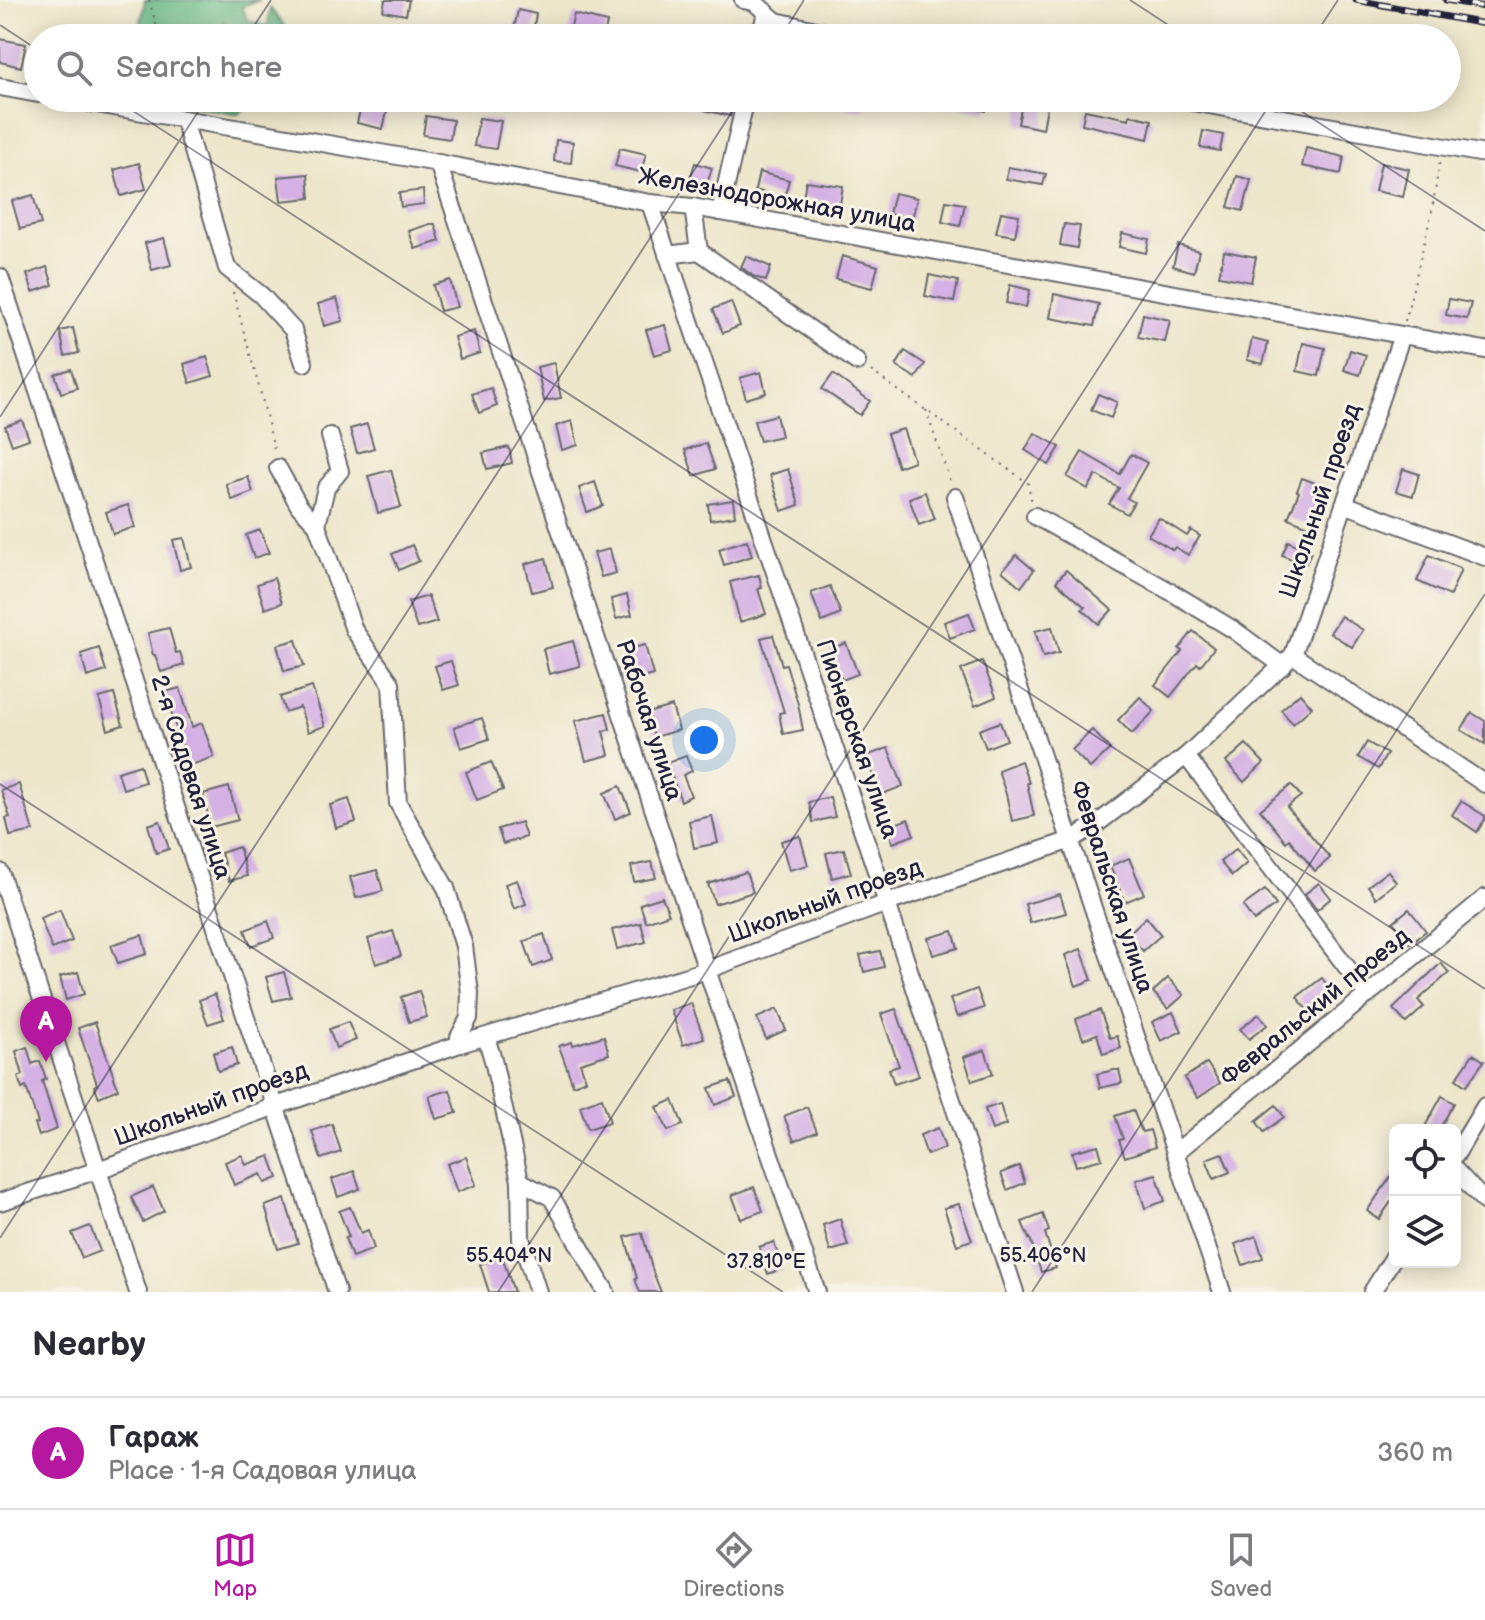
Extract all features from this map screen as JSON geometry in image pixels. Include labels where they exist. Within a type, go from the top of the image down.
[{"type":"street","points":[[743,0],[754,2],[776,21],[789,24]]},
{"type":"street","points":[[763,24],[766,12]]},
{"type":"street","points":[[0,87],[24,91]]},
{"type":"street","name":"Железнодорожная улица","points":[[140,112],[650,203],[693,207],[1485,350]]},
{"type":"street","points":[[720,212],[743,112]]},
{"type":"street","points":[[1249,112],[1485,154]]},
{"type":"street","points":[[184,120],[227,268],[261,295],[293,330],[304,363]]},
{"type":"street","name":"Рабочая улица","points":[[438,163],[817,1292]]},
{"type":"street","name":"Пионерская улица","points":[[650,203],[1015,1292]]},
{"type":"street","points":[[693,207],[699,251]]},
{"type":"street","points":[[667,255],[699,251],[857,362]]},
{"type":"street","name":"2-я Садовая улица","points":[[0,277],[337,1292]]},
{"type":"street","name":"Школьный проезд","points":[[0,1202],[460,1044],[707,970],[887,903],[1071,840],[1094,826],[1186,756],[1288,660],[1402,335]]},
{"type":"street","points":[[317,525],[326,488],[340,471],[330,436]]},
{"type":"street","points":[[278,468],[299,506],[317,525],[354,630],[391,683],[398,803],[446,888],[464,946],[470,1006],[469,1018],[459,1037],[460,1044]]},
{"type":"street","name":"Февральская улица","points":[[955,497],[1222,1292]]},
{"type":"street","points":[[1344,504],[1485,557]]},
{"type":"street","points":[[1035,516],[1288,660],[1485,784]]},
{"type":"street","points":[[1186,756],[1368,995]]},
{"type":"street","points":[[0,872],[138,1292]]},
{"type":"street","name":"Февральский проезд","points":[[1175,1153],[1485,898]]},
{"type":"street","points":[[486,1037],[520,1181],[521,1239],[538,1292]]},
{"type":"street","points":[[1461,1146],[1485,1106]]},
{"type":"street","points":[[1461,1176],[1485,1202]]},
{"type":"street","points":[[520,1181],[552,1198],[606,1292]]},
{"type":"street","points":[[1372,1292],[1389,1265]]},
{"type":"path","points":[[149,0],[156,24]]},
{"type":"path","points":[[1402,335],[1432,211],[1442,146]]},
{"type":"path","points":[[227,268],[278,468]]},
{"type":"path","points":[[857,362],[1028,483],[1035,516]]},
{"type":"path","points":[[926,409],[955,497]]},
{"type":"green space","points":[[145,0],[260,0],[242,6],[248,21],[260,24],[228,24],[224,21],[222,24],[141,24]]},
{"type":"green space","points":[[270,8],[283,24],[268,24]]},
{"type":"building","points":[[385,0],[409,0],[406,15],[383,11]]},
{"type":"building","points":[[518,10],[536,14],[534,24],[515,24]]},
{"type":"building","points":[[574,14],[607,22],[607,24],[572,24]]},
{"type":"building","points":[[0,39],[24,44],[21,67],[0,62]]},
{"type":"building","points":[[360,112],[387,112],[383,129],[357,123]]},
{"type":"building","points":[[1020,112],[1046,112],[1043,129],[1018,124]]},
{"type":"building","points":[[1085,112],[1152,120],[1148,139],[1082,124]]},
{"type":"building","points":[[426,116],[453,120],[450,139],[423,135]]},
{"type":"building","points":[[479,118],[501,121],[496,149],[474,146]]},
{"type":"building","points":[[1203,131],[1223,135],[1220,151],[1200,147]]},
{"type":"building","points":[[556,140],[573,142],[571,163],[554,161]]},
{"type":"building","points":[[620,148],[646,154],[641,172],[615,166]]},
{"type":"building","points":[[1306,148],[1344,157],[1341,174],[1302,166]]},
{"type":"building","points":[[139,163],[146,189],[121,196],[114,170]]},
{"type":"building","points":[[695,163],[712,168],[706,187],[689,182]]},
{"type":"building","points":[[1381,163],[1409,169],[1403,197],[1375,191]]},
{"type":"building","points":[[1008,167],[1046,174],[1043,185],[1006,179]]},
{"type":"building","points":[[759,172],[789,180],[784,198],[755,190]]},
{"type":"building","points":[[308,174],[310,198],[281,201],[278,177]]},
{"type":"building","points":[[1237,176],[1251,180],[1243,211],[1228,207]]},
{"type":"building","points":[[806,181],[843,186],[840,204],[803,198]]},
{"type":"building","points":[[423,190],[424,204],[401,207],[399,193]]},
{"type":"building","points":[[894,193],[917,198],[912,219],[889,214]]},
{"type":"building","points":[[33,195],[41,224],[20,229],[12,201]]},
{"type":"building","points":[[946,201],[965,204],[960,226],[942,222]]},
{"type":"building","points":[[1001,212],[1019,215],[1015,236],[996,233]]},
{"type":"building","points":[[435,224],[440,241],[415,249],[409,231]]},
{"type":"building","points":[[1064,224],[1080,226],[1077,248],[1060,245]]},
{"type":"building","points":[[1122,233],[1149,239],[1146,253],[1119,247]]},
{"type":"building","points":[[164,238],[171,265],[152,270],[145,243]]},
{"type":"building","points":[[1178,245],[1199,251],[1194,272],[1173,266]]},
{"type":"building","points":[[1224,251],[1256,257],[1251,282],[1219,276]]},
{"type":"building","points":[[746,256],[771,267],[766,281],[741,267]]},
{"type":"building","points":[[842,256],[878,266],[872,288],[836,279]]},
{"type":"building","points":[[47,267],[53,285],[33,292],[27,274]]},
{"type":"building","points":[[929,275],[958,281],[954,302],[925,296]]},
{"type":"building","points":[[450,280],[457,307],[440,311],[433,285]]},
{"type":"building","points":[[1010,285],[1030,290],[1026,307],[1006,303]]},
{"type":"building","points":[[1054,294],[1099,304],[1094,326],[1050,318]]},
{"type":"building","points":[[337,298],[343,321],[324,326],[318,304]]},
{"type":"building","points":[[1449,299],[1471,303],[1467,319],[1446,315]]},
{"type":"building","points":[[731,302],[740,326],[723,333],[713,309]]},
{"type":"building","points":[[1143,314],[1170,320],[1165,342],[1138,337]]},
{"type":"building","points":[[665,325],[672,350],[654,355],[646,330]]},
{"type":"building","points":[[73,328],[79,353],[65,356],[60,331]]},
{"type":"building","points":[[474,331],[480,353],[460,359],[454,337]]},
{"type":"building","points":[[1252,339],[1268,343],[1263,364],[1247,360]]},
{"type":"building","points":[[1303,343],[1325,348],[1319,376],[1297,371]]},
{"type":"building","points":[[1350,350],[1366,355],[1360,375],[1344,370]]},
{"type":"building","points":[[905,351],[925,364],[916,378],[896,366]]},
{"type":"building","points":[[207,357],[213,376],[190,383],[184,364]]},
{"type":"building","points":[[554,363],[561,398],[544,401],[537,367]]},
{"type":"building","points":[[71,369],[77,388],[61,393],[55,374]]},
{"type":"building","points":[[761,372],[766,393],[746,399],[740,378]]},
{"type":"building","points":[[833,374],[870,401],[860,415],[822,389]]},
{"type":"building","points":[[491,388],[497,406],[479,413],[472,394]]},
{"type":"building","points":[[1098,394],[1117,402],[1111,418],[1091,410]]},
{"type":"building","points":[[776,415],[781,436],[760,441],[754,421]]},
{"type":"building","points":[[22,420],[29,439],[12,445],[5,426]]},
{"type":"building","points":[[572,421],[578,445],[562,450],[556,426]]},
{"type":"building","points":[[367,424],[374,448],[357,453],[350,429]]},
{"type":"building","points":[[903,429],[914,461],[898,467],[887,434]]},
{"type":"building","points":[[1035,433],[1060,447],[1049,465],[1025,450]]},
{"type":"building","points":[[706,443],[715,469],[694,476],[685,450]]},
{"type":"building","points":[[509,447],[512,463],[487,469],[483,453]]},
{"type":"building","points":[[1082,452],[1120,474],[1131,454],[1147,463],[1127,498],[1134,502],[1127,514],[1109,504],[1119,488],[1096,475],[1088,489],[1067,477]]},
{"type":"building","points":[[788,469],[799,505],[782,511],[770,475]]},
{"type":"building","points":[[1403,469],[1419,474],[1413,496],[1396,491]]},
{"type":"building","points":[[391,470],[401,507],[378,513],[368,476]]},
{"type":"building","points":[[248,477],[253,492],[232,500],[226,484]]},
{"type":"building","points":[[1302,478],[1326,487],[1314,528],[1288,518]]},
{"type":"building","points":[[595,482],[603,506],[587,512],[579,488]]},
{"type":"building","points":[[925,492],[935,519],[919,525],[909,498]]},
{"type":"building","points":[[733,500],[735,516],[710,520],[708,504]]},
{"type":"building","points":[[128,505],[135,527],[113,534],[106,512]]},
{"type":"building","points":[[1159,518],[1187,536],[1191,530],[1200,536],[1188,555],[1148,535]]},
{"type":"building","points":[[260,530],[269,553],[254,558],[246,535]]},
{"type":"building","points":[[184,538],[191,567],[180,570],[173,540]]},
{"type":"building","points":[[747,540],[752,556],[724,565],[719,549]]},
{"type":"building","points":[[1288,541],[1311,552],[1305,565],[1282,555]]},
{"type":"building","points":[[412,545],[419,561],[399,570],[392,554]]},
{"type":"building","points":[[610,549],[616,573],[601,577],[594,553]]},
{"type":"building","points":[[1016,555],[1034,570],[1021,587],[1002,571]]},
{"type":"building","points":[[1429,555],[1461,569],[1450,596],[1417,581]]},
{"type":"building","points":[[546,558],[553,587],[532,592],[525,564]]},
{"type":"building","points":[[1066,570],[1112,610],[1099,624],[1056,582]]},
{"type":"building","points":[[759,575],[762,588],[758,589],[766,614],[740,622],[730,582]]},
{"type":"building","points":[[274,578],[282,603],[265,609],[257,584]]},
{"type":"building","points":[[830,586],[841,614],[822,622],[811,593]]},
{"type":"building","points":[[627,595],[632,615],[616,619],[611,599]]},
{"type":"building","points":[[428,596],[437,622],[417,628],[408,602]]},
{"type":"building","points":[[969,613],[975,629],[950,638],[944,622]]},
{"type":"building","points":[[1341,616],[1363,630],[1352,647],[1330,633]]},
{"type":"building","points":[[1052,627],[1059,653],[1043,657],[1035,631]]},
{"type":"building","points":[[169,628],[176,653],[180,652],[184,665],[161,672],[148,633]]},
{"type":"building","points":[[1193,631],[1214,648],[1200,666],[1197,663],[1170,697],[1155,685],[1182,651],[1179,649]]},
{"type":"building","points":[[773,635],[782,665],[786,664],[803,730],[783,734],[779,713],[784,712],[761,638]]},
{"type":"building","points":[[296,640],[304,666],[284,671],[277,645]]},
{"type":"building","points":[[573,641],[580,666],[549,674],[543,649]]},
{"type":"building","points":[[846,643],[858,674],[842,680],[830,649]]},
{"type":"building","points":[[645,645],[653,675],[633,680],[625,650]]},
{"type":"building","points":[[99,648],[106,671],[87,677],[81,654]]},
{"type":"building","points":[[451,661],[459,685],[443,690],[435,666]]},
{"type":"building","points":[[982,661],[996,697],[975,706],[961,670]]},
{"type":"building","points":[[312,687],[325,726],[308,732],[300,707],[285,712],[280,697]]},
{"type":"building","points":[[180,688],[192,727],[202,723],[214,757],[188,766],[165,692]]},
{"type":"building","points":[[1300,693],[1312,707],[1293,724],[1281,710]]},
{"type":"building","points":[[114,694],[123,725],[108,730],[99,698]]},
{"type":"building","points":[[1140,697],[1154,711],[1132,734],[1118,720]]},
{"type":"building","points":[[672,706],[679,730],[654,737],[648,713]]},
{"type":"building","points":[[606,713],[610,729],[603,731],[609,755],[586,761],[575,721]]},
{"type":"building","points":[[1472,713],[1485,721],[1485,744],[1461,730]]},
{"type":"building","points":[[482,718],[489,739],[461,748],[454,727]]},
{"type":"building","points":[[1000,722],[1007,740],[986,748],[979,730]]},
{"type":"building","points":[[1092,730],[1110,749],[1090,768],[1072,750]]},
{"type":"building","points":[[1367,742],[1387,754],[1378,769],[1358,757]]},
{"type":"building","points":[[1246,744],[1264,763],[1244,782],[1226,762]]},
{"type":"building","points":[[888,748],[903,786],[880,795],[866,756]]},
{"type":"building","points":[[686,756],[692,771],[683,775],[691,796],[681,801],[667,763]]},
{"type":"building","points":[[1021,761],[1029,783],[1034,816],[1012,821],[998,770]]},
{"type":"building","points":[[491,762],[503,790],[477,800],[466,772]]},
{"type":"building","points":[[140,765],[145,782],[123,789],[118,772]]},
{"type":"building","points":[[19,784],[33,831],[10,836],[6,818],[10,817],[1,790]]},
{"type":"building","points":[[1291,785],[1301,796],[1287,807],[1330,858],[1315,871],[1260,810]]},
{"type":"building","points":[[620,786],[631,812],[615,819],[604,793]]},
{"type":"building","points":[[229,787],[238,820],[211,827],[203,794]]},
{"type":"building","points":[[830,797],[835,817],[813,822],[809,802]]},
{"type":"building","points":[[349,799],[356,822],[336,828],[330,805]]},
{"type":"building","points":[[1461,801],[1485,816],[1477,832],[1452,815]]},
{"type":"building","points":[[712,816],[718,843],[694,848],[689,821]]},
{"type":"building","points":[[908,819],[914,835],[893,843],[887,827]]},
{"type":"building","points":[[160,821],[169,849],[156,853],[148,825]]},
{"type":"building","points":[[521,822],[526,837],[503,844],[498,829]]},
{"type":"building","points":[[800,836],[808,865],[789,870],[781,841]]},
{"type":"building","points":[[239,847],[247,876],[229,881],[221,853]]},
{"type":"building","points":[[844,849],[851,873],[832,878],[826,853]]},
{"type":"building","points":[[1236,849],[1247,863],[1232,876],[1220,862]]},
{"type":"building","points":[[1129,858],[1144,894],[1125,902],[1110,866]]},
{"type":"building","points":[[652,862],[656,878],[634,882],[631,866]]},
{"type":"building","points":[[377,870],[383,891],[356,898],[350,877]]},
{"type":"building","points":[[1388,871],[1396,882],[1376,898],[1368,886]]},
{"type":"building","points":[[746,872],[753,892],[715,904],[708,884]]},
{"type":"building","points":[[517,880],[526,904],[514,909],[505,884]]},
{"type":"building","points":[[1319,883],[1331,898],[1317,910],[1305,894]]},
{"type":"building","points":[[1265,890],[1276,905],[1254,921],[1243,906]]},
{"type":"building","points":[[1060,894],[1066,913],[1030,923],[1025,904]]},
{"type":"building","points":[[662,897],[669,914],[646,922],[640,904]]},
{"type":"building","points":[[1409,909],[1426,931],[1410,943],[1393,922]]},
{"type":"building","points":[[60,910],[72,941],[52,949],[40,918]]},
{"type":"building","points":[[1146,917],[1161,935],[1143,951],[1128,934]]},
{"type":"building","points":[[268,921],[274,938],[251,946],[245,930]]},
{"type":"building","points":[[641,923],[646,942],[617,949],[612,930]]},
{"type":"building","points":[[393,931],[401,956],[376,964],[368,939]]},
{"type":"building","points":[[953,931],[958,948],[933,955],[928,938]]},
{"type":"building","points":[[544,934],[552,960],[533,967],[524,941]]},
{"type":"building","points":[[142,935],[147,954],[118,963],[111,945]]},
{"type":"building","points":[[1081,949],[1092,980],[1076,986],[1065,955]]},
{"type":"building","points":[[880,951],[884,967],[864,972],[860,955]]},
{"type":"building","points":[[1441,963],[1449,973],[1418,1000],[1424,1007],[1406,1023],[1393,1009]]},
{"type":"building","points":[[78,972],[84,994],[66,1000],[60,977]]},
{"type":"building","points":[[284,972],[291,997],[273,1001],[266,977]]},
{"type":"building","points":[[1168,978],[1184,995],[1168,1009],[1153,992]]},
{"type":"building","points":[[1322,978],[1337,998],[1313,1017],[1297,997]]},
{"type":"building","points":[[977,989],[984,1008],[957,1017],[950,999]]},
{"type":"building","points":[[419,991],[427,1017],[409,1022],[401,997]]},
{"type":"building","points":[[215,994],[224,1019],[208,1024],[199,1000]]},
{"type":"building","points":[[691,1003],[704,1038],[683,1045],[671,1010]]},
{"type":"building","points":[[777,1009],[786,1030],[766,1039],[757,1018]]},
{"type":"building","points":[[896,1009],[919,1076],[894,1084],[889,1069],[899,1066],[881,1014]]},
{"type":"building","points":[[1100,1010],[1110,1038],[1117,1036],[1121,1048],[1103,1054],[1097,1034],[1083,1039],[1076,1019]]},
{"type":"building","points":[[1173,1012],[1182,1031],[1161,1041],[1152,1022]]},
{"type":"building","points":[[1259,1014],[1267,1025],[1249,1039],[1240,1029]]},
{"type":"building","points":[[95,1022],[118,1089],[99,1097],[78,1028]]},
{"type":"building","points":[[348,1022],[356,1040],[336,1048],[329,1029]]},
{"type":"building","points":[[604,1036],[609,1054],[580,1063],[586,1080],[573,1085],[559,1046]]},
{"type":"building","points":[[27,1047],[32,1064],[40,1061],[46,1079],[42,1081],[57,1129],[39,1136],[26,1087],[22,1089],[18,1077],[23,1075],[16,1051]]},
{"type":"building","points":[[232,1047],[237,1065],[218,1071],[213,1053]]},
{"type":"building","points":[[985,1050],[993,1074],[972,1081],[964,1057]]},
{"type":"building","points":[[1473,1054],[1484,1061],[1466,1086],[1456,1079]]},
{"type":"building","points":[[1207,1063],[1220,1083],[1198,1098],[1184,1078]]},
{"type":"building","points":[[1119,1070],[1122,1083],[1100,1088],[1097,1074]]},
{"type":"building","points":[[730,1081],[736,1097],[715,1105],[709,1088]]},
{"type":"building","points":[[450,1090],[457,1113],[436,1119],[429,1096]]},
{"type":"building","points":[[1442,1096],[1454,1103],[1442,1124],[1426,1124]]},
{"type":"building","points":[[602,1098],[610,1122],[588,1129],[580,1106]]},
{"type":"building","points":[[673,1100],[683,1125],[668,1131],[657,1107]]},
{"type":"building","points":[[1000,1104],[1006,1125],[992,1130],[985,1109]]},
{"type":"building","points":[[1276,1105],[1284,1117],[1264,1132],[1256,1121]]},
{"type":"building","points":[[807,1107],[817,1132],[794,1141],[784,1116]]},
{"type":"building","points":[[1133,1110],[1142,1132],[1150,1130],[1155,1147],[1125,1157],[1115,1116]]},
{"type":"building","points":[[332,1124],[341,1152],[321,1159],[312,1131]]},
{"type":"building","points":[[938,1128],[945,1148],[927,1155],[920,1135]]},
{"type":"building","points":[[1098,1145],[1102,1159],[1076,1166],[1072,1152]]},
{"type":"building","points":[[1222,1153],[1230,1172],[1214,1179],[1206,1159]]},
{"type":"building","points":[[242,1155],[246,1165],[270,1156],[278,1178],[265,1183],[261,1174],[234,1185],[225,1162]]},
{"type":"building","points":[[466,1157],[476,1185],[457,1192],[447,1164]]},
{"type":"building","points":[[1019,1166],[1025,1183],[1007,1190],[1001,1173]]},
{"type":"building","points":[[354,1171],[360,1189],[338,1197],[332,1179]]},
{"type":"building","points":[[1156,1174],[1165,1201],[1145,1208],[1136,1180]]},
{"type":"building","points":[[1389,1180],[1389,1205],[1379,1219],[1367,1211]]},
{"type":"building","points":[[153,1187],[164,1211],[143,1222],[131,1197]]},
{"type":"building","points":[[754,1187],[763,1211],[741,1219],[732,1195]]},
{"type":"building","points":[[285,1199],[298,1243],[278,1249],[265,1206]]},
{"type":"building","points":[[959,1204],[972,1240],[957,1245],[944,1208]]},
{"type":"building","points":[[350,1207],[361,1233],[368,1230],[374,1249],[352,1257],[345,1238],[349,1237],[339,1211]]},
{"type":"building","points":[[1043,1214],[1049,1231],[1045,1233],[1056,1268],[1041,1272],[1022,1222]]},
{"type":"building","points":[[840,1219],[848,1246],[830,1251],[823,1225]]},
{"type":"building","points":[[90,1226],[100,1251],[82,1258],[72,1233]]},
{"type":"building","points":[[642,1233],[661,1292],[640,1292],[635,1279],[625,1237]]},
{"type":"building","points":[[1256,1236],[1263,1258],[1243,1265],[1235,1244]]},
{"type":"building","points":[[774,1242],[782,1269],[768,1274],[759,1247]]},
{"type":"building","points":[[502,1256],[514,1292],[489,1292],[480,1264]]},
{"type":"railway","points":[[1356,0],[1485,24]]},
{"type":"railway","points":[[1446,0],[1485,7]]},
{"type":"place","name":"Гараж","points":[[46,1062]]}]
